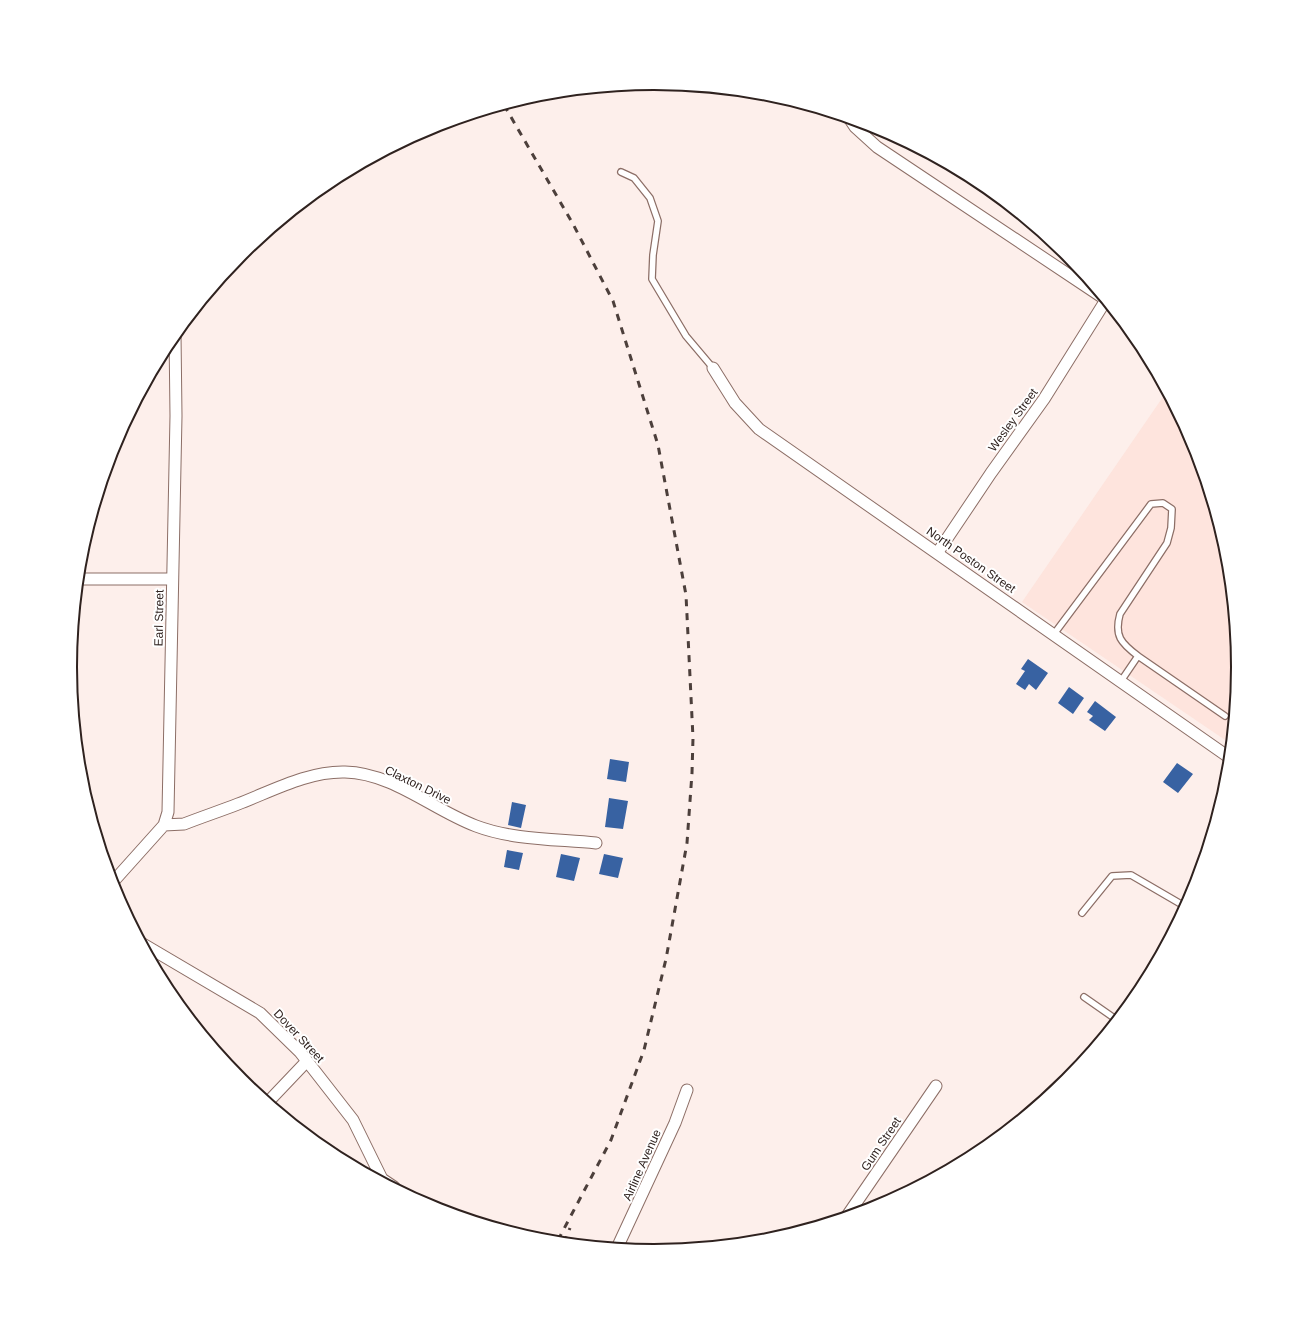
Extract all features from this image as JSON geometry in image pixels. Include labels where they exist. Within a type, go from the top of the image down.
[{"type":"street","points":[[854,125],[877,147],[1093,291]]},
{"type":"street","name":"Wesley Street","points":[[938,552],[1054,383],[1103,303]]},
{"type":"street","name":"Earl Street","points":[[117,877],[164,825],[168,812],[176,416],[176,343]]},
{"type":"street","name":"North Poston Street","points":[[713,368],[735,403],[759,429],[938,552],[1225,754]]},
{"type":"street","points":[[84,579],[172,578]]},
{"type":"street","name":"Claxton Drive","points":[[164,825],[184,824],[303,779],[345,772],[369,776],[398,786],[447,813],[488,830],[527,836],[596,843]]},
{"type":"street","name":"Dover Street","points":[[150,948],[260,1012],[307,1061],[353,1120],[379,1174]]},
{"type":"street","points":[[271,1099],[307,1061]]},
{"type":"street","name":"Gum Street","points":[[851,1210],[936,1086]]},
{"type":"street","name":"Airline Avenue","points":[[619,1243],[675,1123],[687,1090]]},
{"type":"lane","points":[[621,172],[634,178],[650,198],[658,221],[653,255],[652,279],[686,336],[713,368]]},
{"type":"lane","points":[[1054,634],[1151,504],[1163,502],[1172,508],[1171,528],[1168,543],[1120,614],[1117,626],[1120,639],[1138,656],[1225,716]]},
{"type":"lane","points":[[1121,681],[1138,656]]},
{"type":"lane","points":[[1082,913],[1112,876],[1131,875],[1181,904]]},
{"type":"lane","points":[[1084,997],[1114,1018]]},
{"type":"shaded area","points":[[1164,396],[1188,446],[1201,481],[1221,554],[1231,629],[1231,705],[1227,741],[1022,602]]},
{"type":"building","points":[[1028,659],[1048,673],[1036,690],[1029,684],[1025,690],[1016,684],[1025,671],[1021,669]]},
{"type":"building","points":[[1069,687],[1084,698],[1073,714],[1058,703]]},
{"type":"building","points":[[1095,701],[1116,717],[1105,731],[1089,720],[1093,716],[1087,712]]},
{"type":"building","points":[[610,759],[629,762],[626,782],[607,779]]},
{"type":"building","points":[[1177,763],[1193,774],[1178,793],[1163,782]]},
{"type":"building","points":[[609,798],[628,801],[623,829],[605,827]]},
{"type":"building","points":[[512,802],[526,805],[521,828],[508,825]]},
{"type":"building","points":[[507,850],[523,853],[519,870],[504,867]]},
{"type":"building","points":[[561,854],[580,858],[574,881],[556,877]]},
{"type":"building","points":[[604,854],[623,858],[618,878],[599,874]]},
{"type":"railway","points":[[506,109],[573,224],[613,301],[658,445],[686,595],[693,738],[687,843],[666,959],[644,1050],[611,1140],[560,1236]]},
{"type":"railway","points":[[566,1238],[570,1228]]}]
